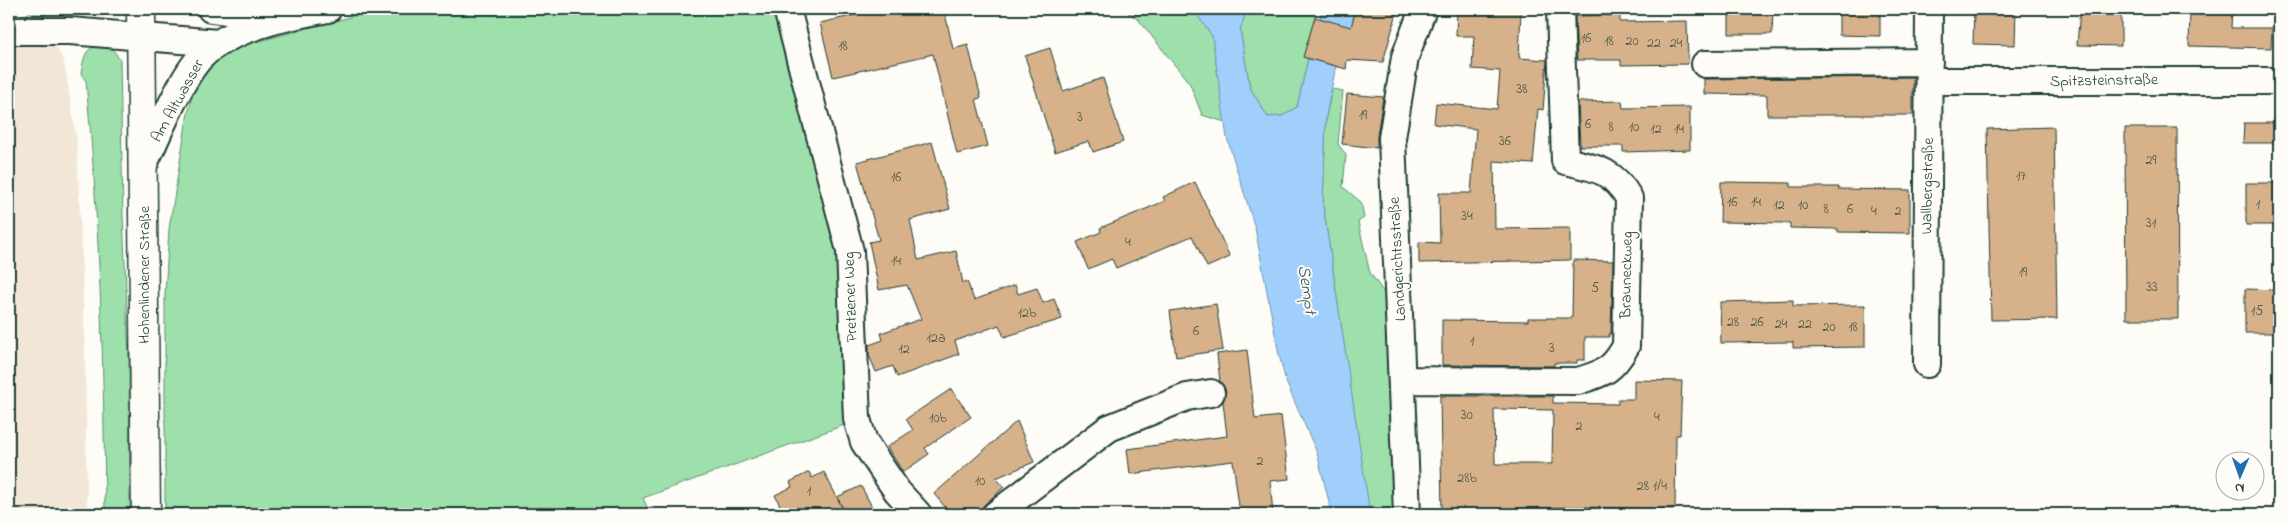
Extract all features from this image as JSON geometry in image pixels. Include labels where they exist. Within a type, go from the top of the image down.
[{"type":"main road","name":"Hohenlindener Straße","points":[[141,9],[146,514]]},
{"type":"street","name":"Am Altwasser","points":[[211,9],[276,18]]},
{"type":"street","name":"Am Altwasser","points":[[144,164],[192,68],[201,57],[218,43],[276,18],[328,9]]},
{"type":"street","name":"Pretzener Weg","points":[[787,9],[850,251],[857,419],[864,442],[898,491],[918,514]]},
{"type":"street","name":"Landgerichtsstraße","points":[[1408,514],[1392,138],[1405,56],[1424,9]]},
{"type":"street","name":"Brauneckweg","points":[[1403,380],[1578,380],[1600,374],[1617,363],[1626,346],[1628,198],[1620,183],[1606,172],[1565,162],[1560,9]]},
{"type":"street","name":"Wallbergstraße","points":[[1926,364],[1929,9]]},
{"type":"street","points":[[9,31],[70,31],[142,36]]},
{"type":"street","name":"Am Altwasser","points":[[142,36],[218,43]]},
{"type":"street","name":"Spitzsteinstraße","points":[[1705,64],[2279,81]]},
{"type":"street","points":[[996,514],[1109,428],[1187,397],[1211,392]]},
{"type":"shaded area","points":[[42,17],[64,62],[77,141],[85,347],[87,514],[9,514],[9,20]]},
{"type":"green space","points":[[33,9],[51,9],[42,17],[9,20],[9,17],[25,16]]},
{"type":"green space","points":[[84,9],[107,9],[100,14],[91,15]]},
{"type":"green space","points":[[380,9],[781,9],[839,229],[847,424],[643,498],[650,514],[165,514],[165,293],[169,229],[187,118],[194,89],[214,61],[233,48]]},
{"type":"green space","points":[[1122,9],[1193,9],[1212,35],[1225,122],[1202,115],[1190,84],[1138,19]]},
{"type":"green space","points":[[1247,9],[1317,9],[1304,57],[1308,59],[1297,107],[1282,116],[1268,117],[1250,88],[1240,30]]},
{"type":"green space","points":[[110,45],[120,60],[123,215],[129,359],[130,514],[105,514],[104,406],[98,243],[86,81],[81,74],[84,59],[91,48]]},
{"type":"green space","points":[[1332,89],[1343,91],[1338,144],[1346,155],[1343,187],[1361,202],[1364,218],[1358,222],[1370,273],[1392,304],[1400,514],[1370,514],[1367,499],[1323,205],[1326,116]]},
{"type":"water","name":"Sempt","points":[[1193,9],[1247,9],[1240,30],[1250,88],[1268,117],[1282,116],[1297,107],[1308,59],[1336,66],[1326,116],[1323,205],[1370,514],[1332,514],[1317,453],[1286,382],[1279,355],[1255,228],[1227,138],[1212,36]]},
{"type":"water","points":[[1322,9],[1356,9],[1349,34],[1328,29],[1330,21],[1320,18]]},
{"type":"building","points":[[882,9],[944,9],[953,49],[968,45],[981,98],[976,99],[988,146],[957,154],[933,54],[833,77],[820,23]]},
{"type":"building","points":[[1356,9],[1398,9],[1383,62],[1347,60],[1346,69],[1303,57],[1315,17],[1351,27]]},
{"type":"building","points":[[1457,9],[1521,9],[1519,58],[1547,60],[1543,110],[1538,109],[1533,164],[1494,161],[1495,229],[1570,228],[1570,260],[1419,263],[1419,242],[1440,243],[1439,193],[1471,193],[1476,129],[1434,124],[1436,103],[1497,109],[1500,71],[1472,69],[1474,36],[1456,36]]},
{"type":"building","points":[[1729,9],[1773,9],[1772,34],[1729,34]]},
{"type":"building","points":[[1839,9],[1880,9],[1880,36],[1839,35]]},
{"type":"building","points":[[1974,9],[2016,9],[2015,45],[1973,44]]},
{"type":"building","points":[[2080,9],[2121,9],[2121,46],[2077,45]]},
{"type":"building","points":[[2190,9],[2232,9],[2231,28],[2272,28],[2271,48],[2189,46]]},
{"type":"building","points":[[1620,15],[1620,22],[1687,21],[1688,64],[1621,65],[1621,60],[1577,60],[1575,16]]},
{"type":"building","points":[[1050,48],[1063,91],[1103,78],[1123,142],[1093,152],[1089,141],[1055,152],[1025,56]]},
{"type":"building","points":[[1913,77],[1913,115],[1767,115],[1767,95],[1704,94],[1704,79]]},
{"type":"building","points":[[1347,94],[1383,97],[1377,148],[1342,144]]},
{"type":"building","points":[[1622,101],[1623,108],[1690,107],[1690,150],[1623,152],[1623,146],[1580,146],[1578,102]]},
{"type":"building","points":[[2244,123],[2279,123],[2279,143],[2243,143]]},
{"type":"building","points":[[2054,127],[2057,319],[1991,320],[1987,129]]},
{"type":"building","points":[[2125,128],[2177,128],[2178,319],[2126,319]]},
{"type":"building","points":[[932,142],[950,209],[910,220],[918,260],[956,251],[963,283],[967,281],[974,300],[1015,285],[1018,294],[1037,288],[1043,303],[1054,299],[1062,319],[1004,337],[999,325],[955,341],[959,354],[897,377],[893,366],[876,372],[869,355],[869,345],[883,340],[881,333],[921,319],[907,285],[879,290],[869,242],[879,240],[857,162]]},
{"type":"building","points":[[1195,182],[1230,257],[1207,267],[1192,236],[1116,268],[1112,259],[1088,269],[1077,242],[1101,232],[1100,228],[1165,201],[1163,197]]},
{"type":"building","points":[[1721,182],[1791,183],[1791,187],[1839,187],[1838,189],[1910,190],[1910,233],[1838,232],[1838,229],[1790,228],[1790,223],[1720,222]]},
{"type":"building","points":[[2246,183],[2279,183],[2279,225],[2246,225]]},
{"type":"building","points":[[1573,260],[1613,261],[1611,334],[1609,334],[1609,337],[1585,337],[1585,360],[1577,360],[1577,363],[1554,363],[1554,366],[1442,365],[1442,320],[1528,321],[1528,318],[1572,318]]},
{"type":"building","points":[[2245,289],[2279,290],[2279,333],[2245,333]]},
{"type":"building","points":[[1793,300],[1793,306],[1865,305],[1865,347],[1793,348],[1793,342],[1721,343],[1720,302]]},
{"type":"building","points":[[1216,304],[1223,350],[1176,357],[1170,311]]},
{"type":"building","points":[[1247,350],[1255,419],[1281,416],[1289,479],[1270,481],[1273,514],[1240,514],[1233,461],[1130,474],[1127,449],[1227,436],[1223,402],[1226,391],[1220,382],[1217,354]]},
{"type":"building","points":[[1634,380],[1682,381],[1680,435],[1676,435],[1675,509],[1579,507],[1494,509],[1494,514],[1442,514],[1440,396],[1553,396],[1553,403],[1618,404],[1618,399],[1634,399]],"holes":[[[1494,409],[1553,410],[1552,464],[1495,464]]]},
{"type":"building","points":[[951,389],[971,417],[925,448],[929,454],[903,472],[887,447],[913,430],[906,419]]},
{"type":"building","points":[[1017,421],[1034,462],[996,478],[1004,487],[974,514],[951,514],[934,494]]},
{"type":"building","points":[[809,472],[812,478],[824,472],[842,507],[828,514],[784,514],[775,495],[792,487],[790,482]]},
{"type":"building","points":[[861,486],[872,507],[858,514],[846,514],[837,497]]}]
